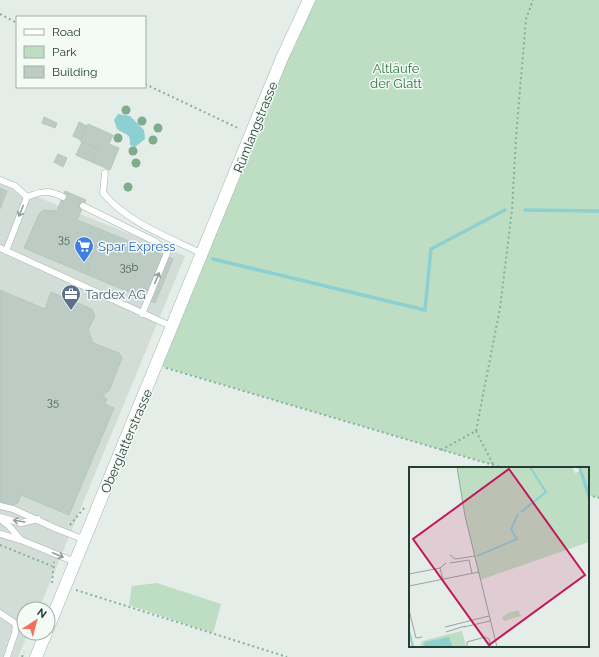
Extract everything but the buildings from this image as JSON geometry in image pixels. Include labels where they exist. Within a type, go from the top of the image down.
[{"type":"street","name":"Rümlangstrasse","points":[[203,254],[282,58],[309,0]]},
{"type":"street","name":"Oberglatterstrasse","points":[[56,608],[203,254]]},
{"type":"street","points":[[36,657],[43,641]]},
{"type":"lane","points":[[105,173],[103,193],[114,206],[131,218],[203,254]]},
{"type":"lane","points":[[0,180],[15,186],[27,197]]},
{"type":"lane","points":[[62,197],[54,192],[42,191],[27,197],[3,250],[173,327]]},
{"type":"lane","points":[[83,206],[156,242],[167,253],[142,314]]},
{"type":"lane","points":[[0,506],[13,509],[38,519],[57,529],[85,540]]},
{"type":"lane","points":[[0,518],[21,523],[38,519]]},
{"type":"lane","points":[[0,518],[21,540]]},
{"type":"lane","points":[[0,534],[21,540],[75,562]]},
{"type":"lane","points":[[0,613],[16,624],[15,633],[7,657]]},
{"type":"path","points":[[493,465],[476,432],[501,301],[512,210],[516,137],[526,19],[533,0]]},
{"type":"path","points":[[0,14],[16,22]]},
{"type":"path","points":[[146,84],[252,134]]},
{"type":"path","points":[[157,365],[500,467]]},
{"type":"path","points":[[440,450],[476,432]]},
{"type":"path","points":[[589,495],[599,498]]},
{"type":"path","points":[[0,545],[52,566]]},
{"type":"path","points":[[80,591],[287,657]]},
{"type":"shaded area","points":[[0,182],[185,256],[42,601],[16,601],[16,641],[25,641],[18,657],[0,657]]},
{"type":"green space","name":"Altläufe der Glatt","points":[[309,0],[599,0],[599,498],[589,495],[589,467],[500,467],[157,365]]},
{"type":"green space","points":[[157,583],[221,604],[213,633],[129,605],[132,586]]},
{"type":"water","points":[[118,114],[130,116],[144,130],[145,139],[135,147],[130,145],[130,138],[128,135],[117,129],[114,120]]},
{"type":"waterway","points":[[213,259],[425,310],[431,249],[505,210]]},
{"type":"waterway","points":[[525,210],[599,211]]},
{"type":"place","name":"Spar Express","points":[[84,263]]},
{"type":"place","name":"Tardex AG","points":[[71,311]]}]
